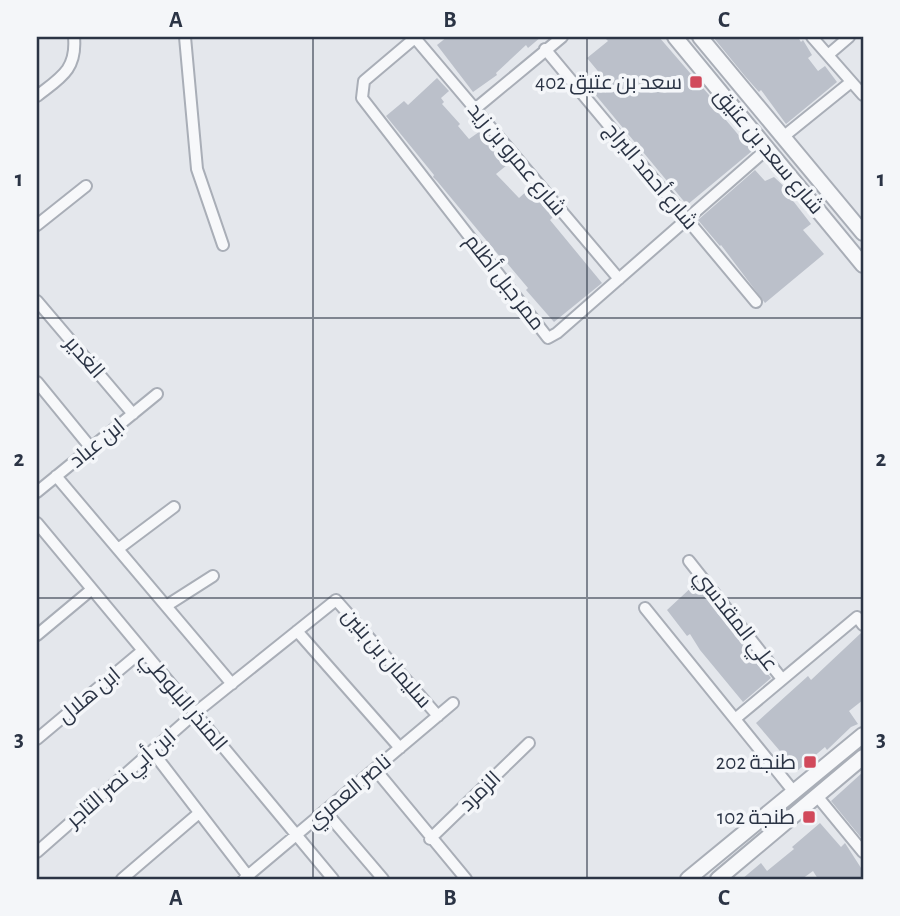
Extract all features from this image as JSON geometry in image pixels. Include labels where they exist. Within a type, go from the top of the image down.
[{"type":"street","points":[[37,96],[68,71],[75,46],[74,37]]},
{"type":"street","points":[[185,37],[197,169],[223,245]]},
{"type":"street","points":[[396,37],[404,46]]},
{"type":"street","name":"ممر جبل أظلم","points":[[415,37],[364,81],[362,98],[548,338],[558,333],[767,149]]},
{"type":"street","name":"شارع عمرو بن زيد","points":[[415,37],[619,279]]},
{"type":"street","points":[[475,109],[562,37]]},
{"type":"street","name":"شارع سعد بن عتيق","points":[[675,37],[863,265]]},
{"type":"street","name":"شارع سعد بن عتيق","points":[[700,37],[863,233]]},
{"type":"street","points":[[812,37],[863,95]]},
{"type":"street","points":[[828,55],[849,37]]},
{"type":"street","name":"شارع أحمد البراج","points":[[545,49],[756,302]]},
{"type":"street","points":[[783,137],[851,82]]},
{"type":"street","points":[[37,225],[86,186]]},
{"type":"street","name":"الغدير","points":[[37,301],[133,414]]},
{"type":"street","points":[[37,382],[92,447]]},
{"type":"street","name":"ابن عباد","points":[[37,492],[158,394]]},
{"type":"street","points":[[56,476],[232,684]]},
{"type":"street","points":[[118,549],[174,507]]},
{"type":"street","name":"المنذر البلوطي","points":[[37,523],[333,879]]},
{"type":"street","name":"علي المقدسي","points":[[689,561],[782,680]]},
{"type":"street","points":[[166,606],[213,576]]},
{"type":"street","points":[[37,635],[91,590]]},
{"type":"street","name":"ابن أبي نصر التاجر","points":[[37,852],[195,713],[337,600]]},
{"type":"street","name":"سليمان بن بنين","points":[[337,600],[438,716]]},
{"type":"street","points":[[645,608],[794,792]]},
{"type":"street","points":[[734,719],[857,617],[863,625]]},
{"type":"street","points":[[297,631],[400,748]]},
{"type":"street","name":"ابن هلال","points":[[37,739],[142,652]]},
{"type":"street","name":"ناصر العمري","points":[[246,878],[453,703]]},
{"type":"street","points":[[688,879],[863,735]]},
{"type":"street","name":"الزمرد","points":[[431,839],[529,743]]},
{"type":"street","points":[[152,751],[246,878]]},
{"type":"street","points":[[718,879],[863,757]]},
{"type":"street","points":[[375,769],[466,879]]},
{"type":"street","points":[[817,796],[863,852]]},
{"type":"street","points":[[325,811],[383,879]]},
{"type":"street","points":[[122,879],[200,813]]},
{"type":"building","points":[[447,37],[541,37],[528,48],[526,45],[496,73],[497,75],[473,92],[437,45]]},
{"type":"building","points":[[604,37],[659,37],[722,110],[720,113],[752,151],[687,205],[589,87],[602,76],[587,58],[608,41]]},
{"type":"building","points":[[713,37],[798,37],[801,42],[803,40],[812,55],[808,58],[818,71],[825,66],[837,82],[786,124],[761,90],[759,92]]},
{"type":"building","points":[[437,78],[449,91],[441,98],[444,102],[442,104],[460,124],[458,126],[469,139],[479,132],[507,165],[496,174],[519,198],[529,189],[553,217],[550,220],[602,283],[554,322],[433,177],[386,116],[404,101],[408,105]]},
{"type":"building","points":[[755,170],[765,181],[774,177],[789,191],[787,193],[811,224],[803,230],[824,254],[765,303],[721,245],[698,220]]},
{"type":"building","points":[[695,584],[771,678],[743,702],[690,634],[687,636],[667,610]]},
{"type":"building","points":[[861,633],[863,700],[849,711],[858,724],[797,771],[756,723],[808,676],[811,680]]},
{"type":"building","points":[[863,772],[863,840],[831,801]]},
{"type":"building","points":[[820,823],[841,847],[845,843],[863,871],[863,879],[818,879],[813,871],[802,879],[742,879],[761,863],[767,871]]},
{"type":"place","name":"سعد بن عتيق 402","points":[[696,82]]},
{"type":"place","name":"طنجة 202","points":[[810,762]]},
{"type":"place","name":"طنجة 102","points":[[809,817]]}]
